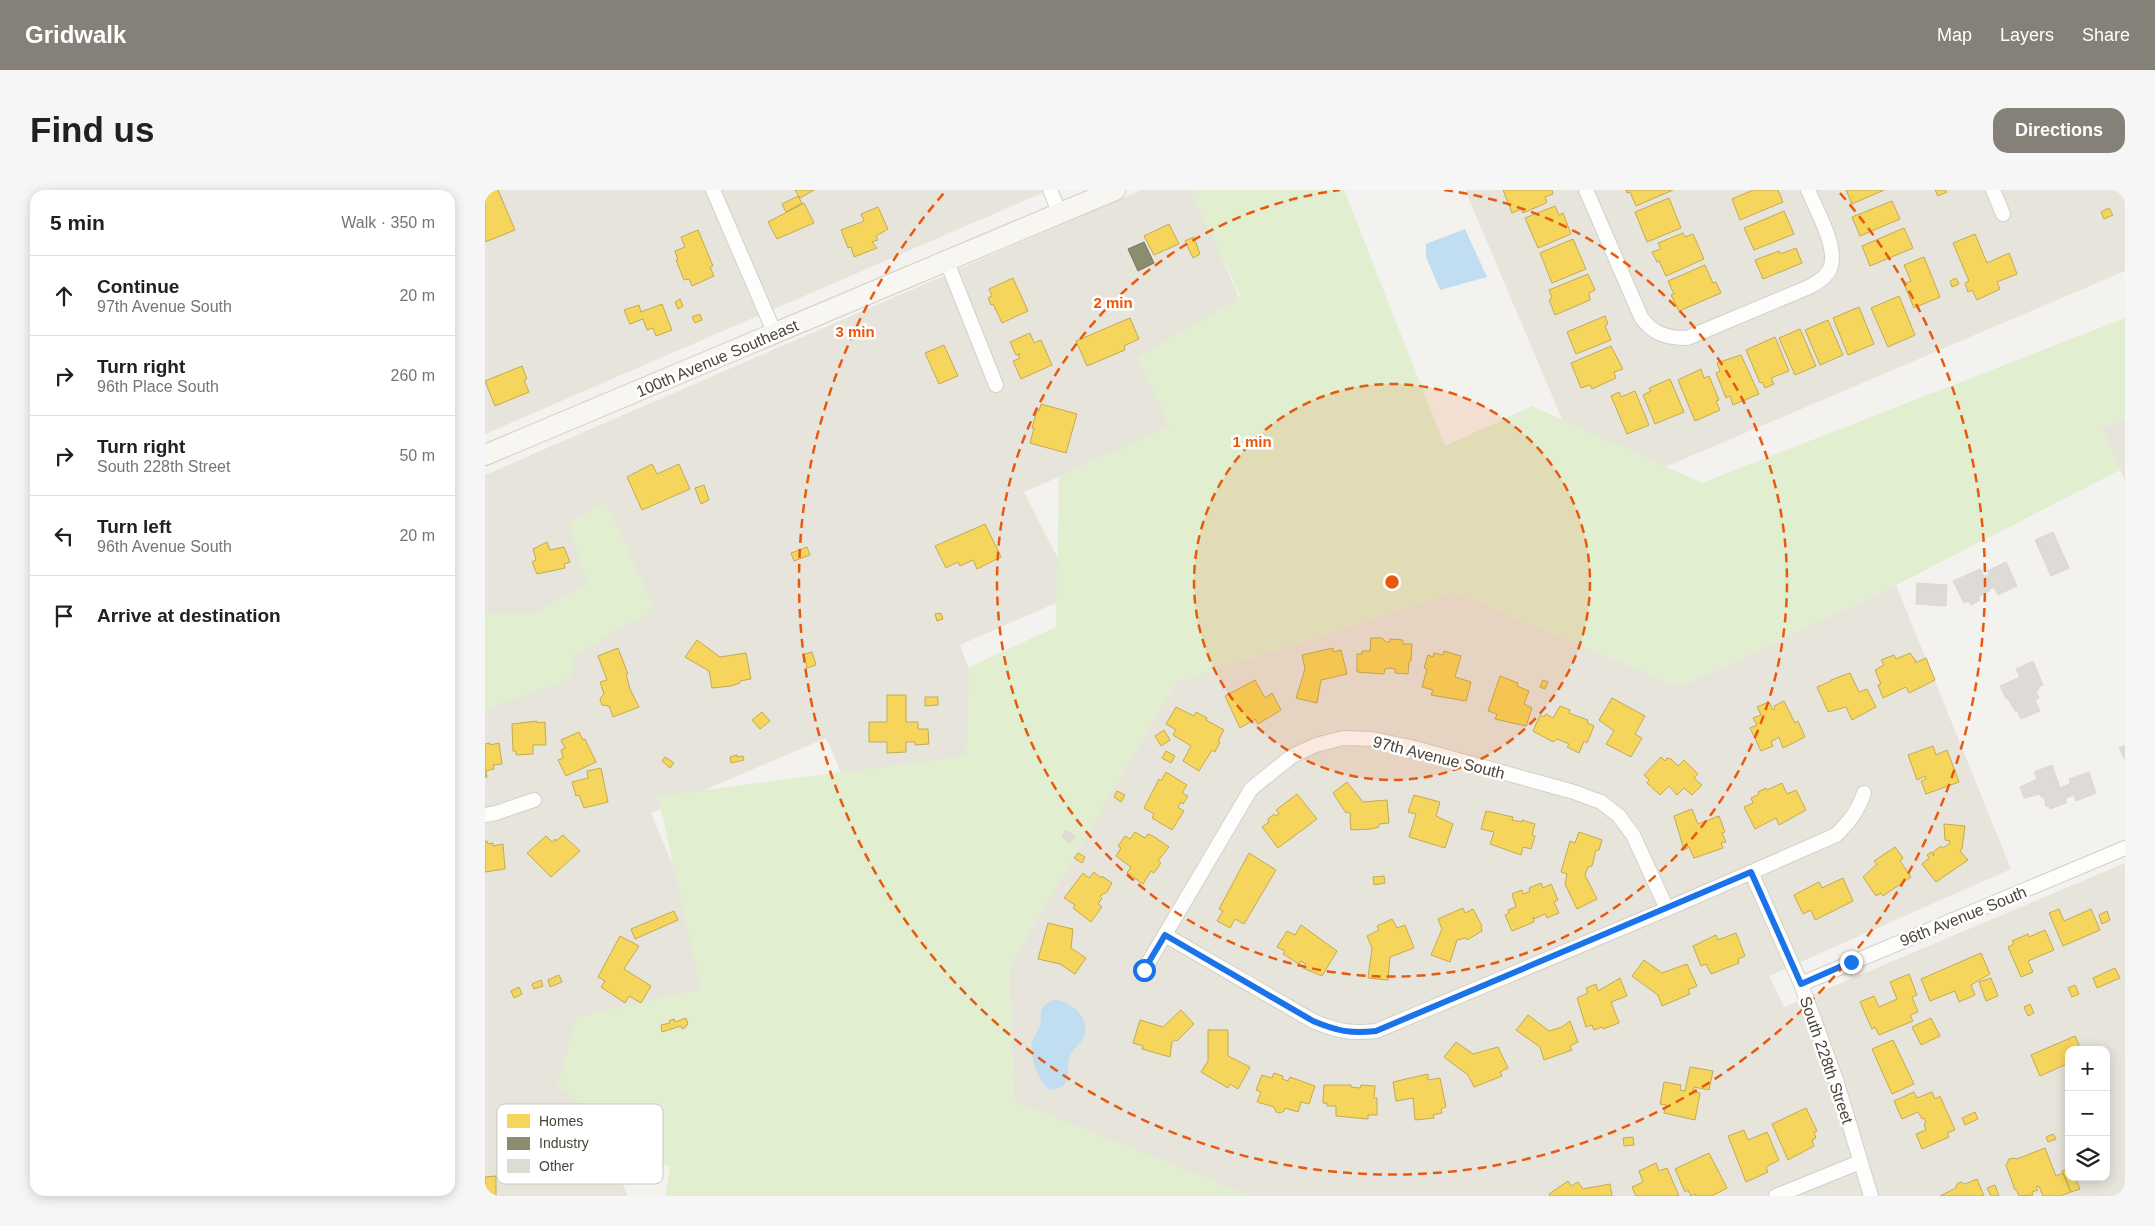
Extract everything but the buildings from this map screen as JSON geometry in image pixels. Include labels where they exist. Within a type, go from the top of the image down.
[{"type":"street","points":[[713,190],[775,334]]},
{"type":"street","points":[[1050,190],[1060,214]]},
{"type":"street","name":"100th Avenue Southeast","points":[[485,455],[1115,190]]},
{"type":"street","points":[[1586,190],[1641,317],[1648,327],[1661,336],[1687,338],[1809,287],[1819,281],[1829,270],[1832,248],[1807,190]]},
{"type":"street","points":[[1993,190],[2003,214]]},
{"type":"street","points":[[947,262],[996,385]]},
{"type":"street","name":"97th Avenue South","points":[[1144,970],[1251,789],[1292,756],[1316,744],[1343,738],[1372,738],[1411,747],[1574,792],[1601,802],[1619,816],[1633,835],[1667,909]]},
{"type":"street","points":[[1165,935],[1313,1021],[1335,1030],[1356,1033],[1376,1031],[1667,909],[1836,835],[1852,819],[1860,806],[1864,793]]},
{"type":"street","points":[[485,816],[534,800]]},
{"type":"street","name":"96th Avenue South","points":[[1801,984],[2125,848]]},
{"type":"street","name":"South 228th Street","points":[[1751,872],[1801,984],[1836,1080],[1871,1196]]},
{"type":"street","points":[[1777,1196],[1860,1162]]},
{"type":"shaded area","points":[[485,190],[1049,190],[485,434]]},
{"type":"shaded area","points":[[1141,190],[1192,190],[1277,383],[1024,492],[1076,594],[960,645],[999,750],[859,814],[826,738],[651,813],[736,1015],[575,1075],[588,1104],[497,1104],[497,1184],[623,1184],[628,1196],[485,1196],[485,475]]},
{"type":"shaded area","points":[[1465,190],[2125,190],[2125,271],[1595,497]]},
{"type":"shaded area","points":[[2125,418],[2125,481],[2102,428]]},
{"type":"shaded area","points":[[1896,585],[2011,869],[1769,976],[1784,1007],[2125,863],[2125,1196],[1251,1196],[1014,1102],[1009,967],[1176,682],[1455,592],[1680,687]]},
{"type":"green space","points":[[1194,190],[1344,190],[1445,446],[1532,406],[1702,483],[2125,318],[2125,418],[2102,428],[2120,470],[1896,585],[1680,687],[1455,592],[1176,682],[1009,967],[1014,1101],[1251,1196],[665,1196],[670,1168],[663,1163],[663,1104],[583,1104],[557,1085],[577,1017],[701,989],[658,796],[966,756],[969,667],[1056,627],[1059,476],[1169,426],[1138,357],[1241,297],[1193,197]]},
{"type":"green space","points":[[605,501],[655,608],[576,655],[569,679],[485,710],[485,614],[533,614],[587,584],[569,524]]},
{"type":"water","points":[[1465,229],[1487,277],[1440,290],[1426,257],[1426,244]]},
{"type":"water","points":[[1054,1000],[1068,1004],[1079,1013],[1083,1019],[1085,1033],[1081,1042],[1070,1056],[1066,1083],[1059,1088],[1049,1090],[1038,1075],[1031,1048],[1039,1028],[1042,1008]]},
{"type":"route","points":[[1144,970],[1165,935],[1313,1021],[1335,1030],[1356,1033],[1376,1031],[1751,872],[1801,984],[1851,962]]}]
